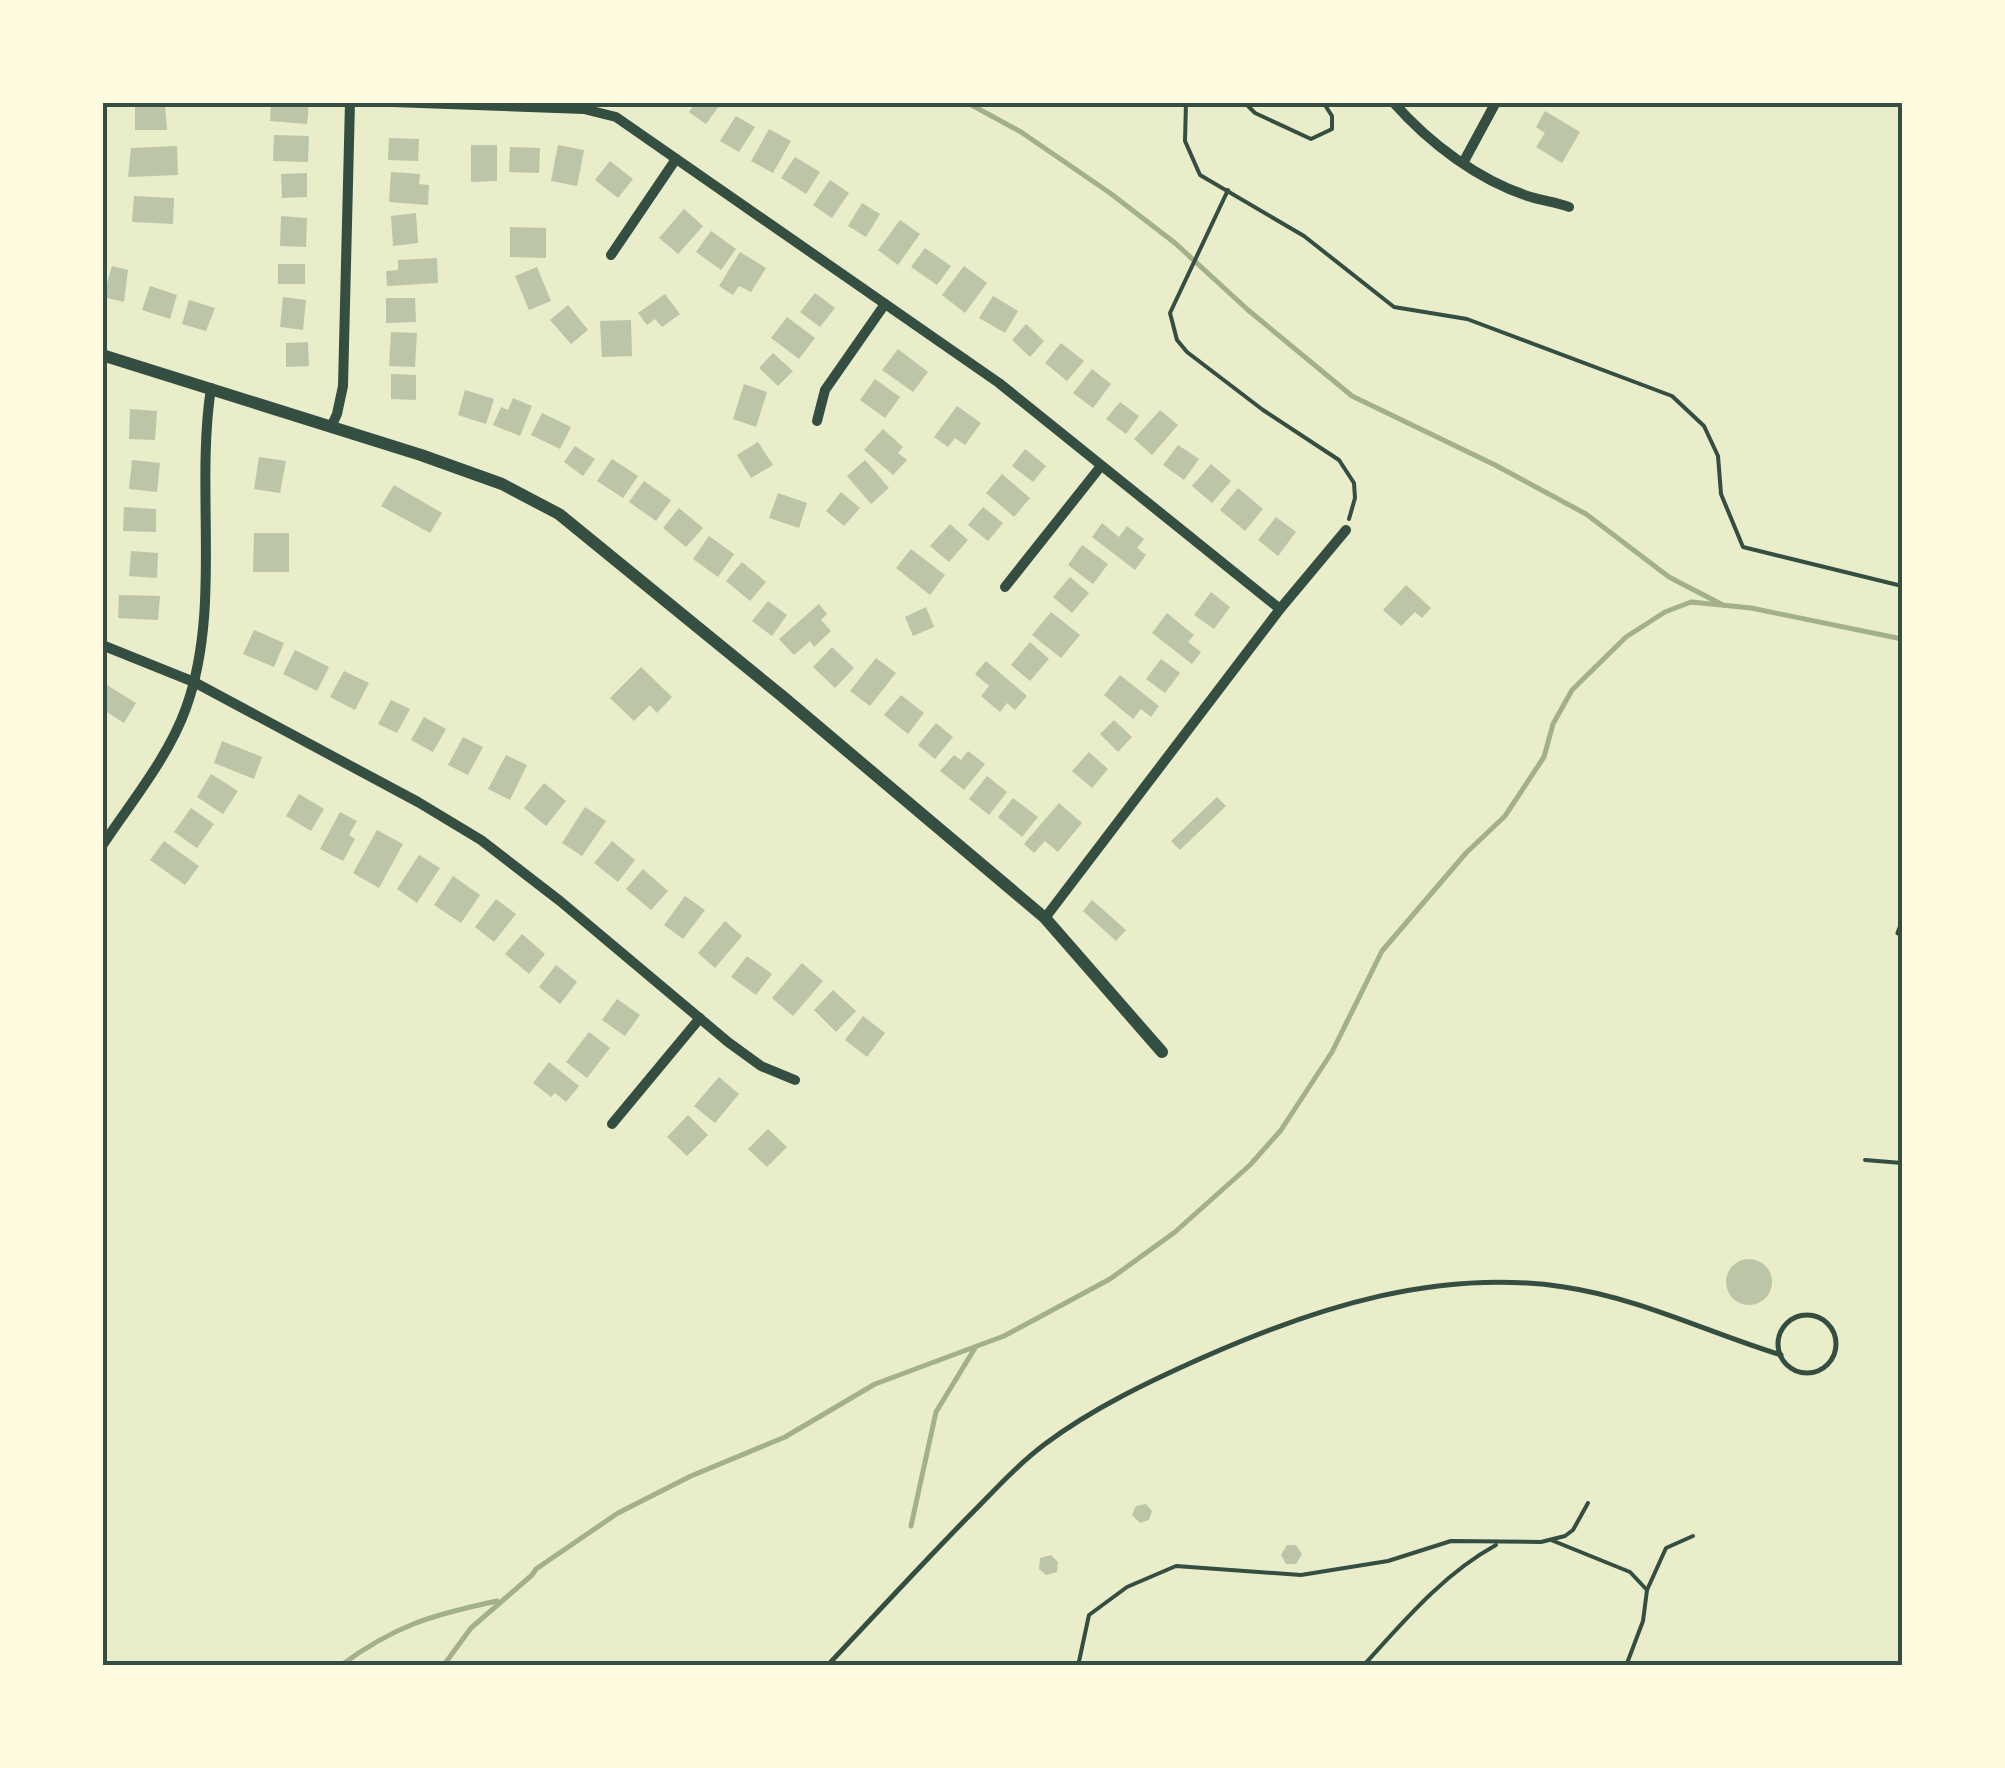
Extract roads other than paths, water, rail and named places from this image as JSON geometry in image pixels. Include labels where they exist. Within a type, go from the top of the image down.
[{"type":"street","points":[[331,426],[343,386],[350,102]]},
{"type":"street","points":[[393,102],[584,109],[616,117],[1000,383],[1280,610]]},
{"type":"street","points":[[1393,102],[1463,163],[1496,183],[1569,207]]},
{"type":"street","points":[[1463,163],[1496,102]]},
{"type":"street","points":[[611,255],[676,160]]},
{"type":"street","points":[[817,421],[825,390],[885,304]]},
{"type":"street","points":[[102,355],[502,484],[559,514],[1045,918],[1162,1052]]},
{"type":"street","points":[[102,846],[171,739],[194,682],[203,631],[205,424],[211,388]]},
{"type":"street","points":[[1005,588],[1101,466]]},
{"type":"street","points":[[1045,918],[1280,610],[1346,530]]},
{"type":"street","points":[[102,645],[194,682],[481,840],[761,1066],[794,1080]]},
{"type":"street","points":[[612,1124],[700,1018]]},
{"type":"lane","points":[[1898,933],[1902,923]]},
{"type":"lane","points":[[827,1666],[948,1537],[1045,1444],[1132,1391],[1281,1323],[1354,1300],[1414,1289],[1515,1283],[1562,1286],[1616,1297],[1781,1355],[1792,1368],[1802,1372],[1821,1369],[1834,1354],[1835,1334],[1822,1319],[1796,1317],[1782,1329],[1781,1355]]},
{"type":"waterway","points":[[966,102],[1021,132],[1110,193],[1175,243],[1352,396],[1586,514],[1669,577],[1721,604]]},
{"type":"waterway","points":[[443,1666],[471,1628],[536,1569],[618,1513],[691,1476],[785,1437],[875,1384],[1004,1336],[1110,1279],[1175,1232],[1250,1165],[1281,1130],[1332,1052],[1382,951],[1466,853],[1505,816],[1544,757],[1553,724],[1572,690],[1626,637],[1665,612],[1691,602],[1751,608],[1902,639]]},
{"type":"waterway","points":[[911,1526],[936,1412],[975,1348]]},
{"type":"waterway","points":[[340,1666],[414,1624],[497,1601]]}]
